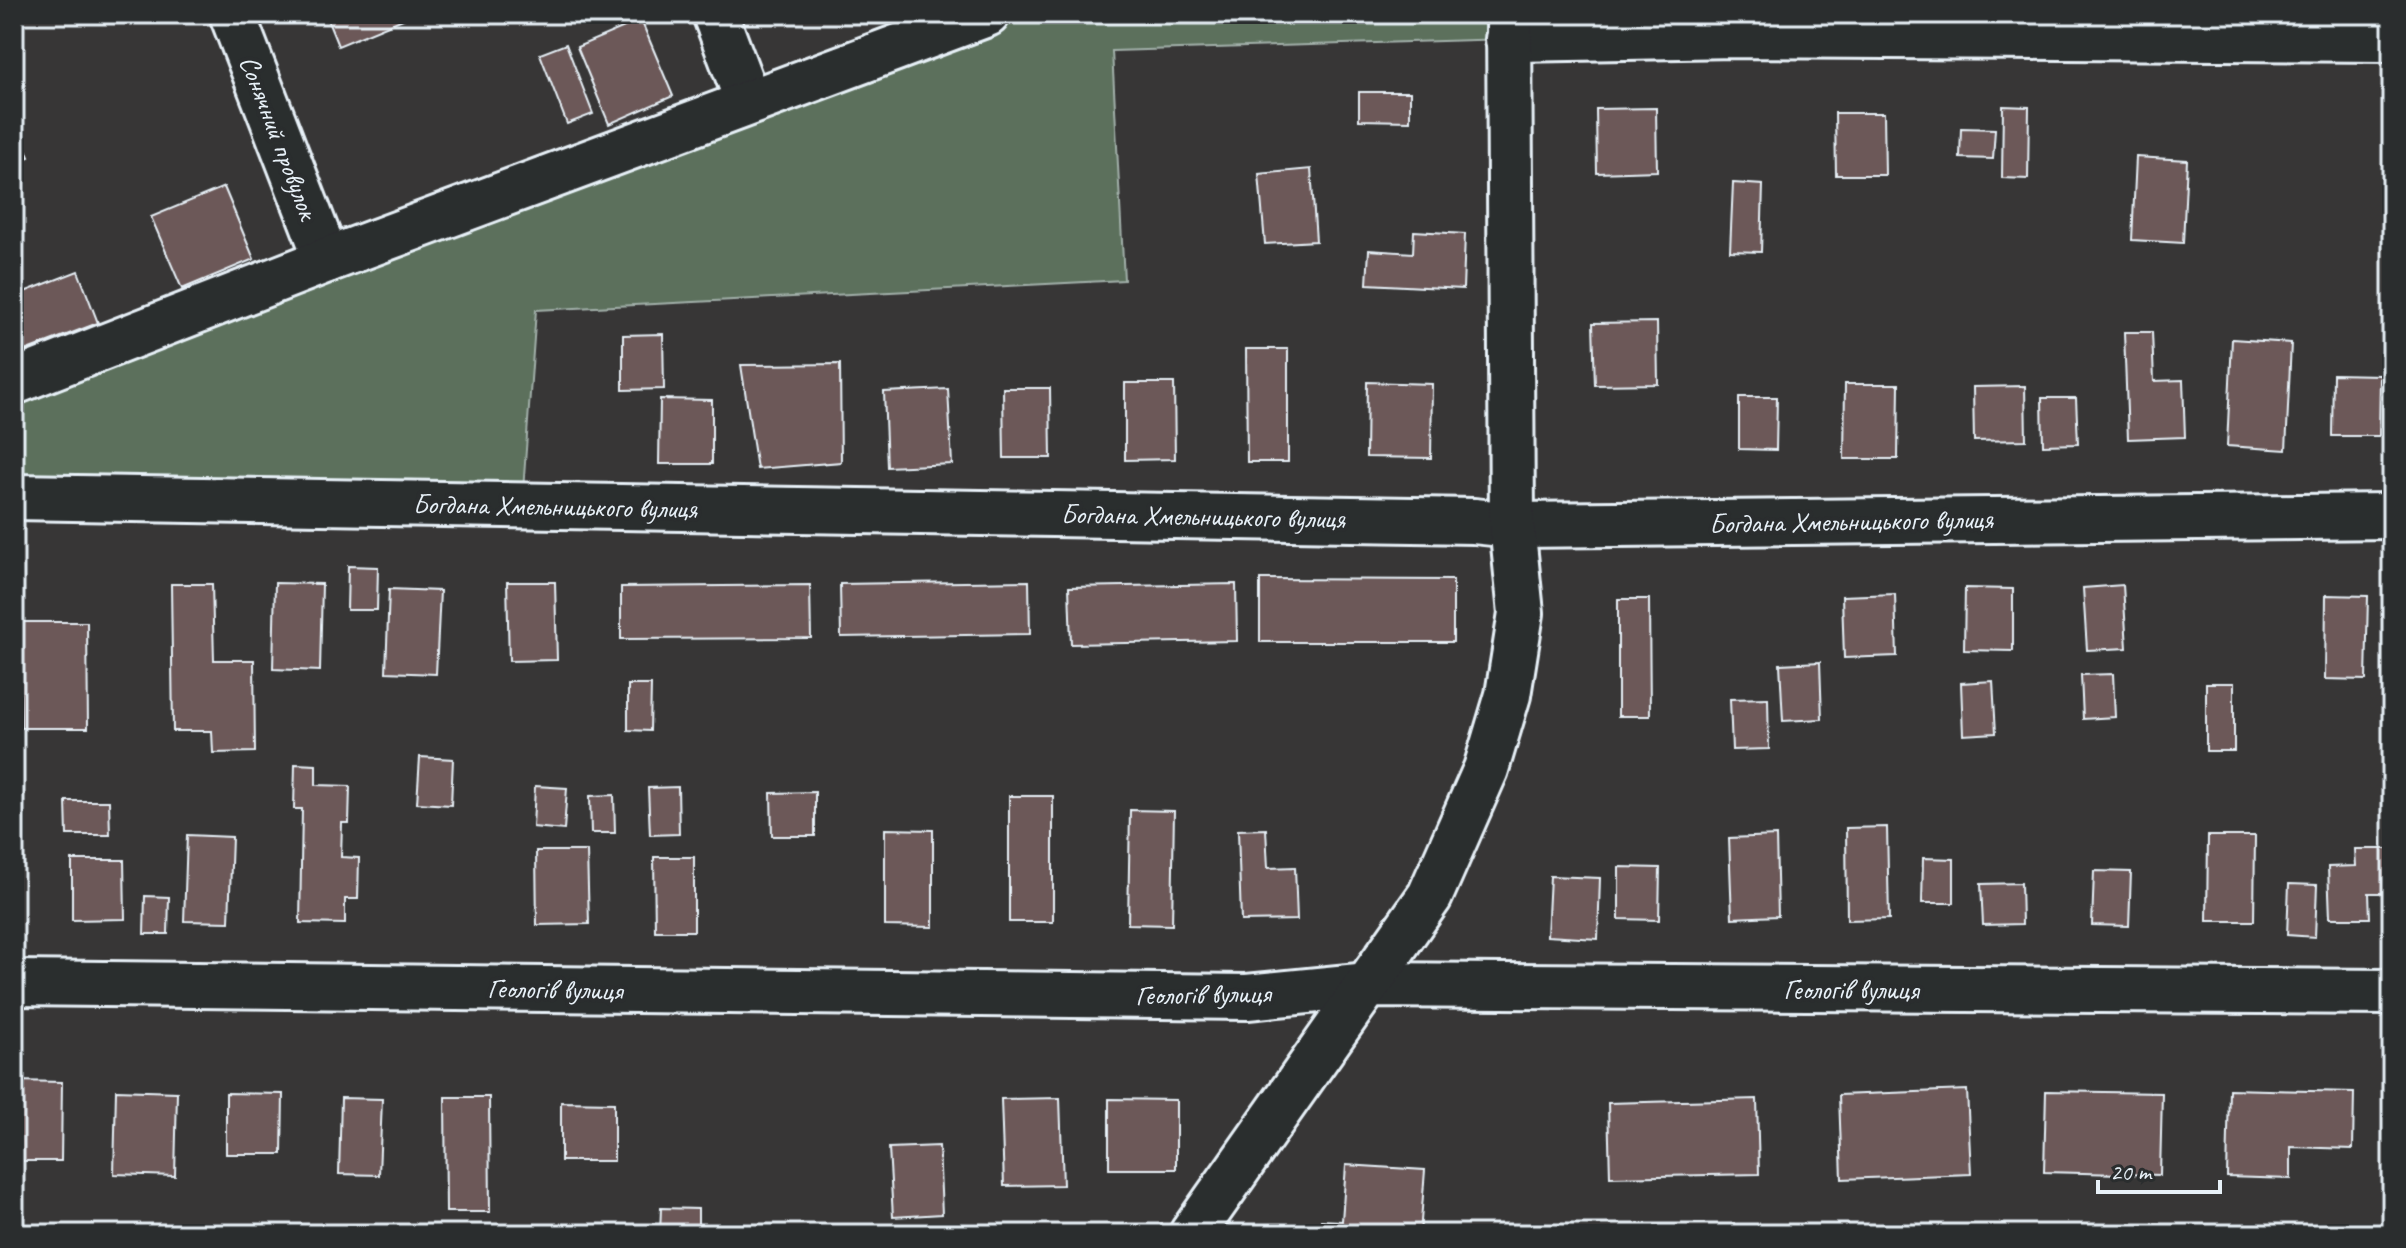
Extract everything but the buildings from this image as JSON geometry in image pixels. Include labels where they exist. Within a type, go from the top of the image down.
[{"type":"street","name":"Сонячний провулок","points":[[232,14],[327,260]]},
{"type":"street","points":[[715,14],[748,102]]},
{"type":"street","points":[[14,382],[327,260],[987,14]]},
{"type":"street","points":[[1192,1234],[1430,896],[1486,769],[1508,695],[1521,613],[1512,525],[1508,27],[1735,35],[2321,27],[2392,39]]},
{"type":"street","name":"Богдана Хмельницького вулиця","points":[[14,497],[1474,521],[1512,525],[2392,516]]},
{"type":"street","name":"Геологів вулиця","points":[[14,983],[1247,997],[1369,985],[2392,992]]},
{"type":"green space","points":[[987,14],[1735,14],[1508,39],[1112,51],[1124,280],[536,310],[522,505],[14,497],[14,382]]}]
